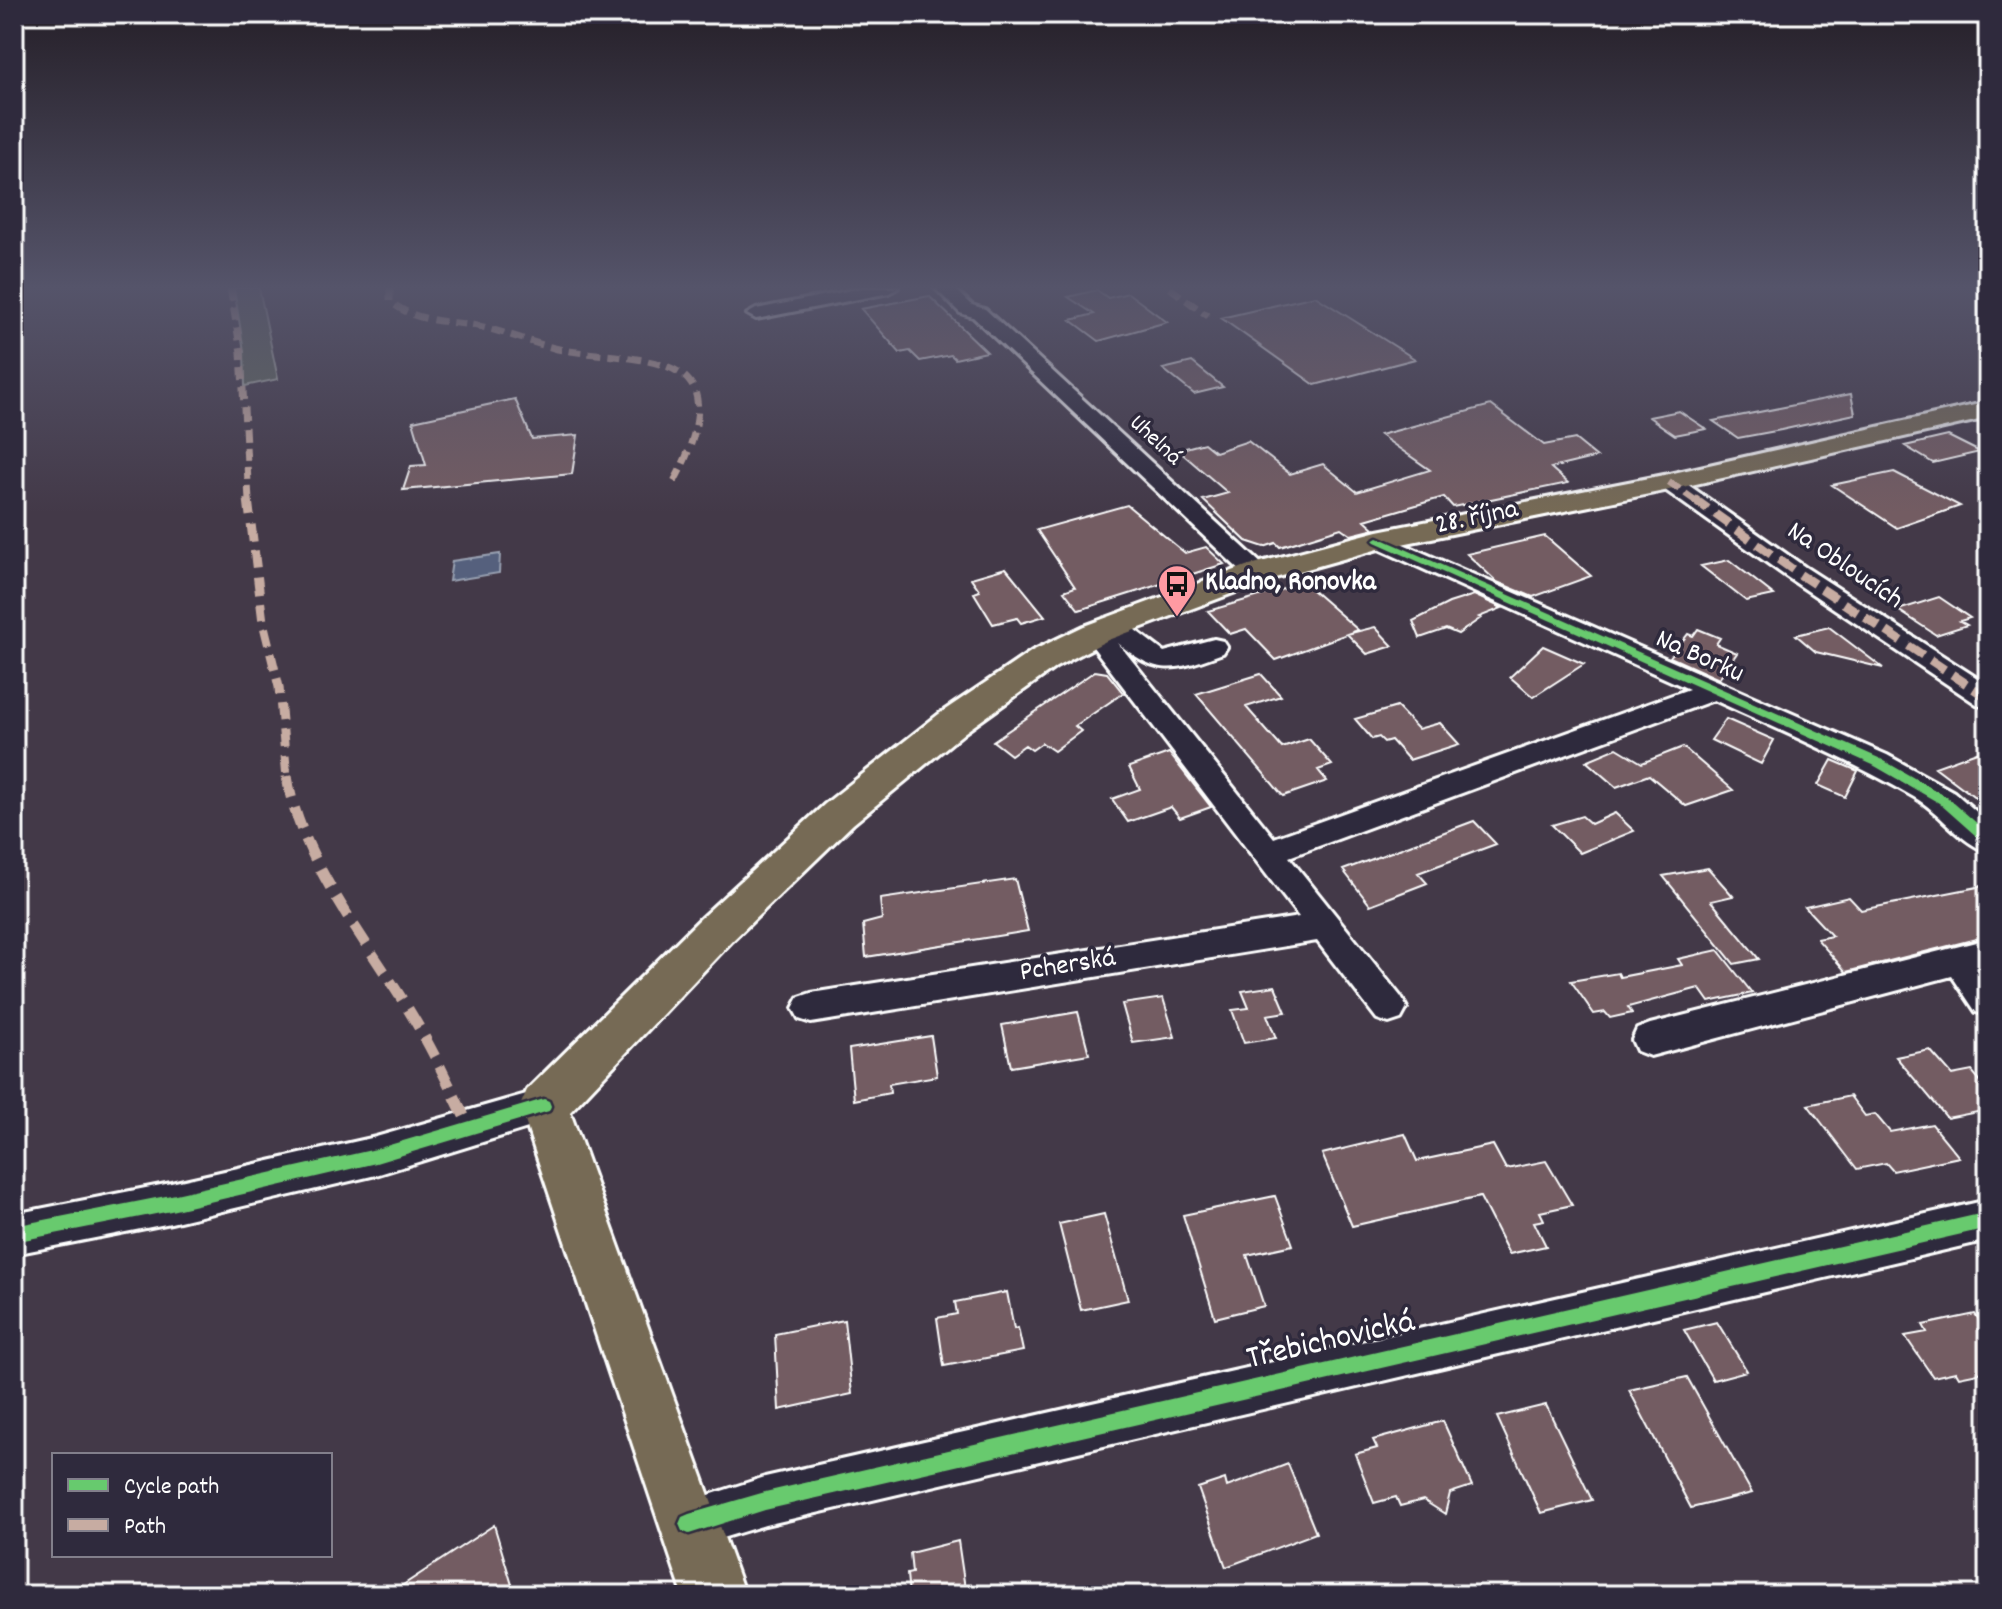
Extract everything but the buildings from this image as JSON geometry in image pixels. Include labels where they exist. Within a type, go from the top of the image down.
[{"type":"main road","name":"28. října","points":[[544,1106],[717,929],[839,814],[952,723],[1044,659],[1104,629],[1257,573],[1378,540],[1486,516],[1669,482],[1988,410]]},
{"type":"main road","points":[[544,1106],[714,1595]]},
{"type":"street","name":"Uhelná","points":[[1034,363],[1257,573]]},
{"type":"street","name":"Na Obloucích","points":[[1669,482],[1847,607],[1988,698]]},
{"type":"street","name":"Na Borku","points":[[1378,540],[1877,762],[1943,800],[1988,840]]},
{"type":"street","points":[[1104,629],[1157,662],[1169,663],[1214,647]]},
{"type":"street","points":[[1104,629],[1389,1008]]},
{"type":"street","name":"Na Borku","points":[[1269,852],[1712,691]]},
{"type":"street","name":"Pcherská","points":[[811,1008],[1325,926]]},
{"type":"street","points":[[1650,1040],[1974,956],[1988,1001]]},
{"type":"street","points":[[14,1234],[171,1203],[376,1156],[544,1106]]},
{"type":"street","name":"Třebichovická","points":[[689,1524],[765,1501],[1988,1220]]},
{"type":"green space","points":[[244,363],[275,363],[278,379],[245,386]]},
{"type":"water","points":[[500,554],[499,573],[449,581],[452,561]]},
{"type":"marked path","points":[[241,363],[246,480],[263,622],[279,687],[289,789],[304,833],[319,862],[359,933],[418,1025],[470,1128]]},
{"type":"marked path","points":[[651,363],[682,374],[693,387],[695,432],[690,450],[672,485]]},
{"type":"marked path","points":[[1669,482],[1796,572],[1988,698]]},
{"type":"cycle path","points":[[1378,540],[1877,762],[1943,800],[1988,840]]},
{"type":"cycle path","points":[[14,1234],[171,1203],[376,1156],[544,1106]]},
{"type":"cycle path","points":[[689,1524],[765,1501],[1988,1220]]},
{"type":"place","name":"Kladno, Ronovka","points":[[1177,618]]}]
